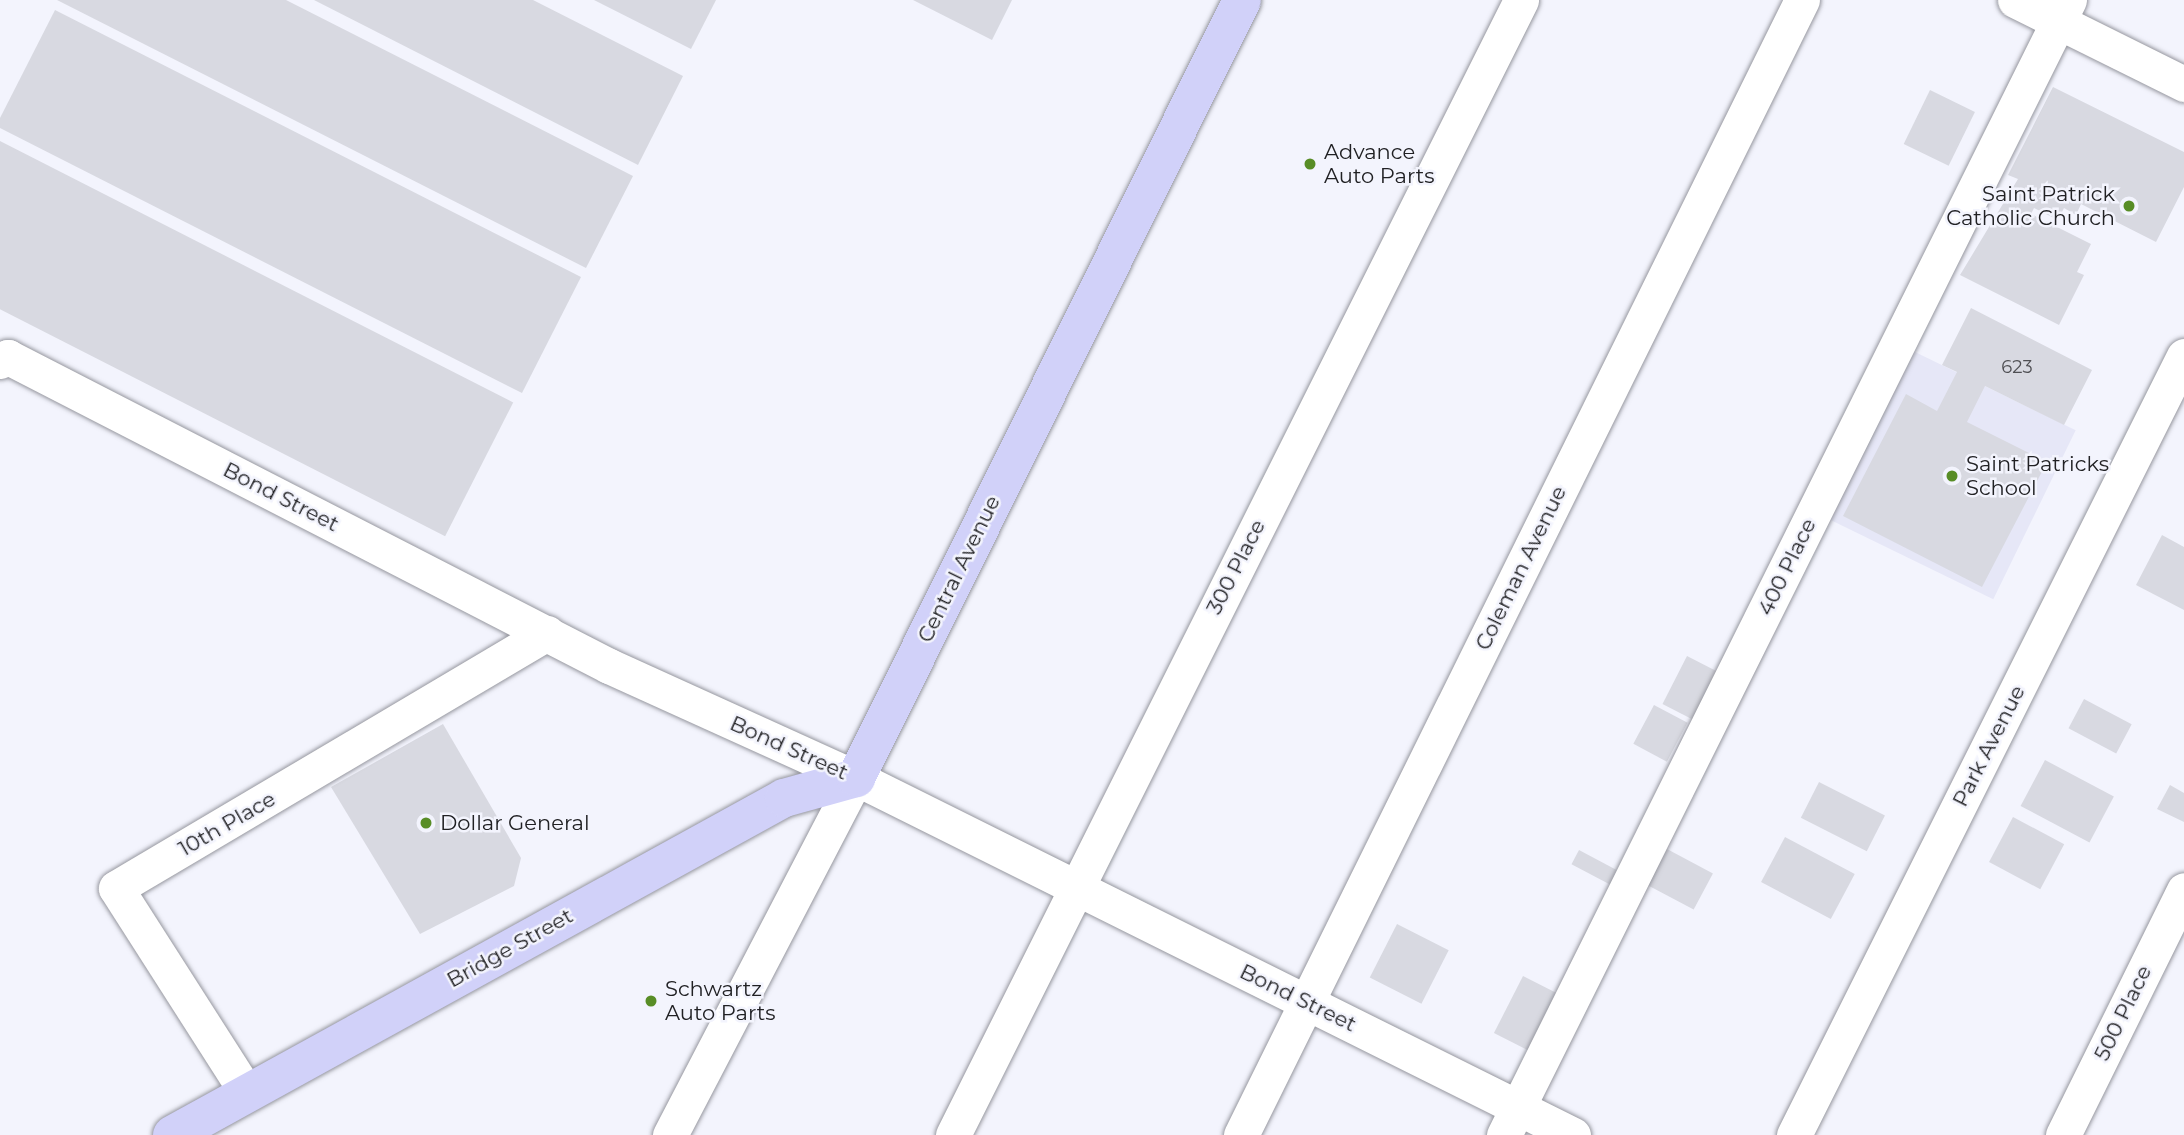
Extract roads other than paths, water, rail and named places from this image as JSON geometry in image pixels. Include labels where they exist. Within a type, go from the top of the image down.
[{"type":"main road","name":"Central Avenue","points":[[856,778],[1242,0]]},
{"type":"main road","name":"Bridge Street","points":[[172,1135],[784,798],[856,778]]},
{"type":"street","name":"300 Place","points":[[953,1135],[1521,0]]},
{"type":"street","name":"Coleman Avenue","points":[[1241,1135],[1802,0]]},
{"type":"street","points":[[2015,0],[2064,11],[2184,84]]},
{"type":"street","name":"400 Place","points":[[1511,1121],[2064,11]]},
{"type":"street","name":"Park Avenue","points":[[1794,1135],[2184,356]]},
{"type":"street","name":"Bond Street","points":[[4,359],[547,633],[856,778],[1306,1003],[1511,1121],[1573,1135]]},
{"type":"street","name":"10th Place","points":[[247,1093],[116,888],[547,633]]},
{"type":"street","name":"Central Avenue","points":[[670,1135],[856,778]]},
{"type":"street","name":"500 Place","points":[[2063,1135],[2184,890]]},
{"type":"place","name":"Advance Auto Parts","points":[[1310,164]]},
{"type":"place","name":"Saint Patrick Catholic Church","points":[[2129,206]]},
{"type":"place","name":"Saint Patricks School","points":[[1952,476]]},
{"type":"place","name":"Dollar General","points":[[426,823]]},
{"type":"place","name":"Schwartz Auto Parts","points":[[651,1001]]}]
